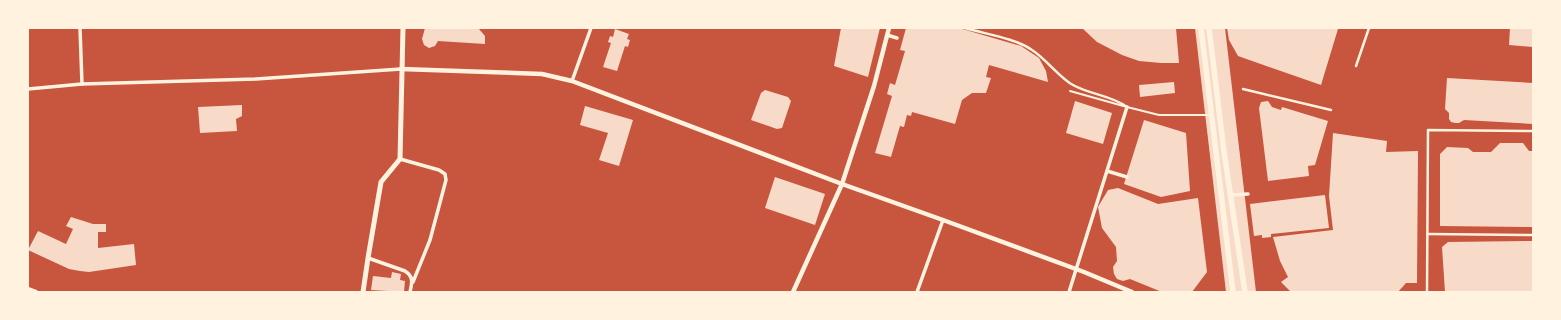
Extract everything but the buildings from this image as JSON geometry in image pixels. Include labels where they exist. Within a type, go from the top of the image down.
[{"type":"main road","points":[[363,292],[381,182],[400,159],[403,28]]},
{"type":"main road","points":[[1201,28],[1210,115],[1232,292]]},
{"type":"main road","points":[[1209,28],[1245,292]]},
{"type":"street","points":[[80,28],[82,84]]},
{"type":"street","points":[[572,81],[591,28]]},
{"type":"street","points":[[792,292],[842,184],[874,86],[889,28]]},
{"type":"street","points":[[965,28],[1023,45],[1032,50],[1068,82],[1077,88],[1118,101],[1126,108],[1069,292]]},
{"type":"street","points":[[1356,66],[1369,28]]},
{"type":"street","points":[[887,36],[897,38]]},
{"type":"street","points":[[28,89],[82,84],[256,79],[401,69],[542,74],[572,81],[1132,292]]},
{"type":"street","points":[[1243,89],[1331,110]]},
{"type":"street","points":[[1427,292],[1428,130],[1533,131]]},
{"type":"street","points":[[400,159],[439,170],[445,174],[446,180],[430,240],[412,282],[410,292]]},
{"type":"street","points":[[1107,171],[1126,177]]},
{"type":"street","points":[[1231,195],[1248,194]]},
{"type":"street","points":[[917,292],[943,220]]},
{"type":"street","points":[[1428,234],[1533,235]]},
{"type":"street","points":[[368,258],[405,271],[410,275],[412,282]]},
{"type":"street","points":[[28,289],[36,292]]},
{"type":"lane","points":[[1070,91],[1126,108],[1159,115],[1210,115]]}]
